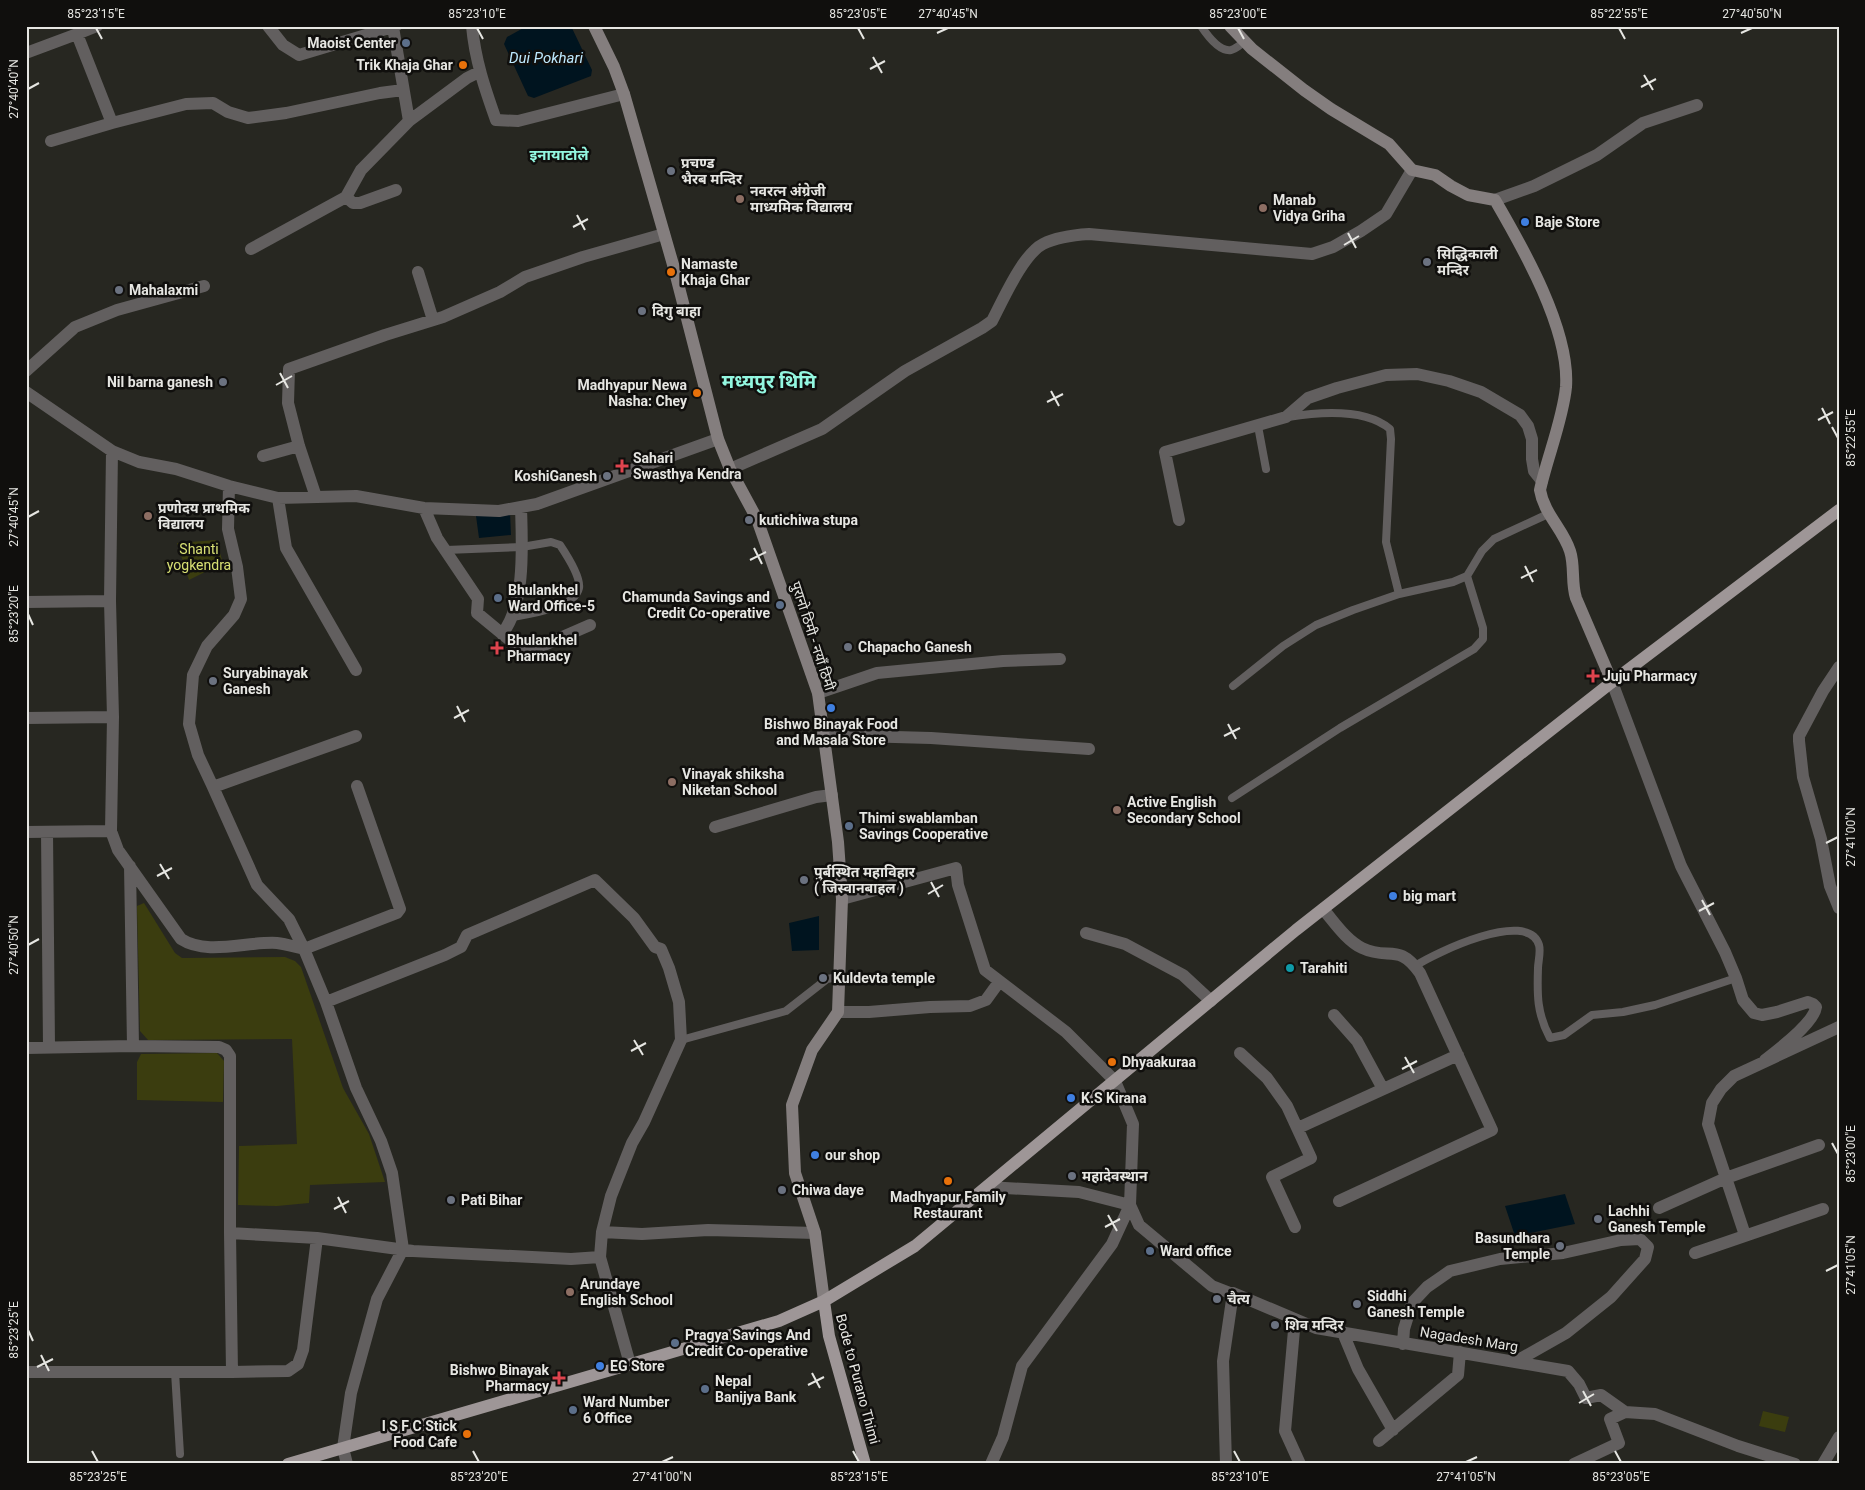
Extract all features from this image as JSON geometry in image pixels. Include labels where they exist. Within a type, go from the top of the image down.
[{"type":"main road","name":"पुरानो ठिमी - नयाँ ठिमी","points":[[594,26],[614,67],[624,94],[664,234],[718,439],[730,469],[757,519],[818,693],[838,842],[842,899],[838,1012]]},
{"type":"main road","points":[[1230,26],[1244,42],[1274,67],[1331,109],[1389,144],[1412,170],[1435,175],[1468,195],[1495,200],[1521,244],[1546,300],[1563,350],[1566,371],[1566,388],[1540,490],[1542,500],[1548,514],[1566,541],[1570,552],[1572,588],[1612,682]]},
{"type":"main road","points":[[288,1464],[779,1321],[824,1301],[915,1246],[1296,930],[1612,682],[1839,510]]},
{"type":"main road","points":[[824,1301],[815,1233],[796,1173],[792,1105],[812,1050],[838,1012]]},
{"type":"main road","name":"Bode to Purano Thimi","points":[[824,1301],[829,1336],[865,1464]]},
{"type":"street","points":[[26,52],[97,26]]},
{"type":"street","points":[[268,26],[283,45],[299,55],[394,27],[409,121]]},
{"type":"street","points":[[472,26],[479,72],[496,120],[518,121],[624,94]]},
{"type":"street","points":[[77,34],[112,123]]},
{"type":"street","points":[[251,249],[346,197],[362,170],[409,121],[467,78],[479,72]]},
{"type":"street","points":[[51,141],[186,104],[213,103],[228,112],[248,118],[286,114],[380,93],[403,90]]},
{"type":"street","points":[[1495,200],[1534,186],[1598,154],[1643,123],[1696,105]]},
{"type":"street","points":[[730,469],[807,437],[905,371],[982,328],[992,320],[1028,256],[1043,244],[1072,235],[1089,234],[1312,254],[1333,247],[1386,214],[1412,170]]},
{"type":"street","points":[[346,197],[353,203],[360,203],[396,190]]},
{"type":"street","points":[[316,497],[299,446],[288,403],[289,369],[433,320],[500,292],[525,277],[583,256],[664,234]]},
{"type":"street","points":[[418,272],[433,320]]},
{"type":"street","points":[[26,371],[75,327],[117,310],[204,286]]},
{"type":"street","points":[[1179,520],[1165,452],[1286,417],[1308,398],[1386,375],[1417,374],[1449,381],[1482,392],[1520,415],[1528,426],[1532,439],[1534,471],[1542,481]]},
{"type":"street","points":[[26,392],[112,451],[139,462],[176,469],[229,486],[278,498],[356,496],[424,508],[485,512],[537,504],[718,439]]},
{"type":"street","points":[[264,456],[299,446]]},
{"type":"street","points":[[112,451],[110,602],[113,717],[111,831],[118,850],[181,939],[190,945],[205,947],[277,943],[304,949],[397,913],[400,909],[356,786]]},
{"type":"street","points":[[229,486],[228,528],[237,567],[241,599],[234,616],[207,646],[194,675],[189,724],[198,755],[257,885],[290,919],[326,1002],[356,1088],[381,1141],[392,1173],[403,1248],[377,1299],[351,1393],[343,1448],[347,1464]]},
{"type":"street","points":[[278,498],[286,548],[356,670]]},
{"type":"street","points":[[502,634],[512,616],[522,572],[521,507]]},
{"type":"street","points":[[424,508],[437,538],[478,599],[477,613],[523,651],[528,652],[590,625]]},
{"type":"street","points":[[26,602],[110,602]]},
{"type":"street","points":[[818,693],[877,673],[1003,661],[1060,659]]},
{"type":"street","points":[[1839,667],[1823,691],[1799,736],[1803,777],[1820,839],[1830,886],[1839,908]]},
{"type":"street","points":[[1612,682],[1681,866],[1707,914],[1736,978],[1743,1000],[1754,1013],[1762,1015],[1808,1002],[1816,1007],[1815,1013],[1794,1037],[1765,1060]]},
{"type":"street","points":[[26,718],[113,717]]},
{"type":"street","points":[[823,735],[931,738],[1089,749]]},
{"type":"street","points":[[213,787],[356,736]]},
{"type":"street","points":[[715,827],[816,797],[832,795]]},
{"type":"street","points":[[26,832],[111,831]]},
{"type":"street","points":[[47,832],[48,1047]]},
{"type":"street","points":[[130,866],[133,1046]]},
{"type":"street","points":[[842,899],[956,868],[958,885],[985,970],[1040,1010],[1066,1032],[1115,1081]]},
{"type":"street","points":[[326,1002],[446,955],[461,947],[467,935],[595,880],[634,918],[655,947],[661,949],[679,1002],[681,1040],[644,1122],[632,1143],[611,1196],[602,1232],[600,1257],[630,1364]]},
{"type":"street","points":[[1323,910],[1351,941],[1364,949],[1400,954],[1415,966],[1420,973],[1492,1130],[1339,1201]]},
{"type":"street","points":[[1086,933],[1125,944],[1183,975],[1211,1001]]},
{"type":"street","points":[[838,1012],[970,1006],[986,1000],[999,982]]},
{"type":"street","points":[[1334,1015],[1357,1040],[1383,1089]]},
{"type":"street","points":[[1745,1235],[1708,1124],[1712,1103],[1721,1089],[1734,1076],[1839,1027]]},
{"type":"street","points":[[26,1048],[219,1047],[226,1050],[230,1056],[232,1372]]},
{"type":"street","points":[[1240,1053],[1267,1078],[1288,1106],[1311,1158],[1272,1177],[1295,1227]]},
{"type":"street","points":[[1298,1128],[1458,1055]]},
{"type":"street","name":"Nagadesh Marg","points":[[1115,1081],[1133,1124],[1130,1205],[1139,1225],[1212,1286],[1316,1328],[1568,1371],[1579,1384],[1586,1398],[1601,1395],[1625,1412]]},
{"type":"street","points":[[1659,1208],[1726,1178],[1818,1145]]},
{"type":"street","points":[[988,1187],[1079,1192],[1130,1205],[1112,1244],[1022,1366],[1003,1437],[991,1464]]},
{"type":"street","points":[[1695,1253],[1823,1209]]},
{"type":"street","points":[[602,1232],[642,1234],[708,1230],[815,1233]]},
{"type":"street","points":[[230,1233],[317,1238],[403,1248],[414,1251],[571,1259],[600,1257]]},
{"type":"street","points":[[26,1372],[288,1371],[298,1364],[303,1350],[317,1238]]},
{"type":"street","points":[[1403,1344],[1404,1329],[1412,1303],[1427,1287],[1450,1271],[1500,1258],[1563,1252],[1621,1240],[1640,1239],[1648,1247],[1645,1259],[1611,1297],[1566,1333],[1514,1362]]},
{"type":"street","points":[[1226,1464],[1223,1361],[1233,1293]]},
{"type":"street","points":[[1295,1319],[1284,1431],[1300,1464]]},
{"type":"street","points":[[1343,1333],[1358,1369],[1393,1430]]},
{"type":"street","points":[[1379,1441],[1458,1375],[1460,1352]]},
{"type":"street","points":[[1574,1464],[1619,1443],[1610,1419],[1625,1412],[1655,1414],[1738,1446],[1795,1464]]},
{"type":"street","points":[[1823,1464],[1839,1437]]},
{"type":"lane","points":[[1201,26],[1205,33],[1222,49],[1234,49],[1244,42]]},
{"type":"lane","points":[[1286,417],[1318,412],[1350,414],[1383,423],[1390,429],[1386,542],[1399,594]]},
{"type":"lane","points":[[1258,426],[1266,468]]},
{"type":"lane","points":[[1233,686],[1283,646],[1316,625],[1399,594],[1453,582],[1466,576],[1482,551],[1494,539],[1548,514]]},
{"type":"lane","points":[[446,550],[522,547],[551,542],[560,545],[578,577],[579,587],[569,600],[546,611],[512,616]]},
{"type":"lane","points":[[1232,798],[1340,728],[1474,649],[1483,640],[1483,628],[1466,576]]},
{"type":"lane","points":[[1415,966],[1425,959],[1460,944],[1495,933],[1519,930],[1532,934],[1539,946],[1536,998],[1550,1038],[1564,1035],[1592,1015],[1623,1012],[1655,1005],[1736,978]]},
{"type":"lane","points":[[681,1040],[786,1011],[827,979],[839,976]]},
{"type":"lane","points":[[175,1372],[180,1454]]},
{"type":"green space","name":"Shanti yogkendra","points":[[216,540],[223,563],[189,580],[177,543]]},
{"type":"green space","points":[[144,903],[175,953],[182,958],[285,957],[295,961],[301,967],[343,1088],[369,1134],[385,1182],[310,1185],[309,1203],[277,1206],[238,1205],[239,1146],[297,1144],[292,1039],[148,1040],[140,1031],[137,906]]},
{"type":"green space","points":[[217,1053],[224,1061],[223,1102],[137,1100],[137,1062],[141,1054]]},
{"type":"green space","points":[[1763,1411],[1789,1417],[1785,1432],[1759,1426]]},
{"type":"water","name":"Dui Pokhari","points":[[527,26],[571,26],[592,70],[591,76],[534,98],[528,96],[504,44],[507,37]]},
{"type":"water","points":[[510,512],[511,535],[479,538],[476,516]]},
{"type":"water","points":[[819,916],[819,950],[792,951],[789,923]]},
{"type":"water","points":[[1565,1194],[1575,1224],[1515,1236],[1505,1206]]},
{"type":"place","name":"Maoist Center","points":[[406,43]]},
{"type":"place","name":"Trik Khaja Ghar","points":[[463,65]]},
{"type":"place","name":"प्रचण्ड भैरब मन्दिर","points":[[671,171]]},
{"type":"place","name":"नवरत्न अंग्रेजी माध्यमिक विद्यालय","points":[[740,199]]},
{"type":"place","name":"Manab Vidya Griha","points":[[1263,208]]},
{"type":"place","name":"Baje Store","points":[[1525,222]]},
{"type":"place","name":"सिद्धिकाली मन्दिर","points":[[1427,262]]},
{"type":"place","name":"Namaste Khaja Ghar","points":[[671,272]]},
{"type":"place","name":"Mahalaxmi","points":[[119,290]]},
{"type":"place","name":"दिगु बाहा","points":[[642,311]]},
{"type":"place","name":"Nil barna ganesh","points":[[223,382]]},
{"type":"place","name":"Madhyapur Newa Nasha: Chey","points":[[697,393]]},
{"type":"place","name":"Sahari Swasthya Kendra","points":[[622,466]]},
{"type":"place","name":"KoshiGanesh","points":[[607,476]]},
{"type":"place","name":"प्रणोदय प्राथमिक विद्यालय","points":[[148,516]]},
{"type":"place","name":"kutichiwa stupa","points":[[749,520]]},
{"type":"place","name":"Bhulankhel Ward Office-5","points":[[498,598]]},
{"type":"place","name":"Chamunda Savings and Credit Co-operative","points":[[780,605]]},
{"type":"place","name":"Chapacho Ganesh","points":[[848,647]]},
{"type":"place","name":"Bhulankhel Pharmacy","points":[[497,648]]},
{"type":"place","name":"Juju Pharmacy","points":[[1593,676]]},
{"type":"place","name":"Suryabinayak Ganesh","points":[[213,681]]},
{"type":"place","name":"Bishwo Binayak Food and Masala Store","points":[[831,708]]},
{"type":"place","name":"Vinayak shiksha Niketan School","points":[[672,782]]},
{"type":"place","name":"Active English Secondary School","points":[[1117,810]]},
{"type":"place","name":"Thimi swablamban Savings Cooperative","points":[[849,826]]},
{"type":"place","name":"पुर्बस्थित महाविहार ( जिस्वानबाहल )","points":[[804,880]]},
{"type":"place","name":"big mart","points":[[1393,896]]},
{"type":"place","name":"Tarahiti","points":[[1290,968]]},
{"type":"place","name":"Kuldevta temple","points":[[823,978]]},
{"type":"place","name":"Dhyaakuraa","points":[[1112,1062]]},
{"type":"place","name":"K.S Kirana","points":[[1071,1098]]},
{"type":"place","name":"our shop","points":[[815,1155]]},
{"type":"place","name":"महादेवस्थान","points":[[1072,1176]]},
{"type":"place","name":"Madhyapur Family Restaurant","points":[[948,1181]]},
{"type":"place","name":"Chiwa daye","points":[[782,1190]]},
{"type":"place","name":"Pati Bihar","points":[[451,1200]]},
{"type":"place","name":"Lachhi Ganesh Temple","points":[[1598,1219]]},
{"type":"place","name":"Basundhara Temple","points":[[1560,1246]]},
{"type":"place","name":"Ward office","points":[[1150,1251]]},
{"type":"place","name":"Arundaye English School","points":[[570,1292]]},
{"type":"place","name":"चैत्य","points":[[1217,1299]]},
{"type":"place","name":"Siddhi Ganesh Temple","points":[[1357,1304]]},
{"type":"place","name":"शिव मन्दिर","points":[[1275,1325]]},
{"type":"place","name":"Pragya Savings And Credit Co-operative","points":[[675,1343]]},
{"type":"place","name":"EG Store","points":[[600,1366]]},
{"type":"place","name":"Bishwo Binayak Pharmacy","points":[[559,1378]]},
{"type":"place","name":"Nepal Banijya Bank","points":[[705,1389]]},
{"type":"place","name":"Ward Number 6 Office","points":[[573,1410]]},
{"type":"place","name":"I S F C Stick Food Cafe","points":[[467,1434]]},
{"type":"district","name":"इनायाटोले","points":[[559,155]]},
{"type":"district","name":"मध्यपुर थिमि","points":[[769,381]]}]
